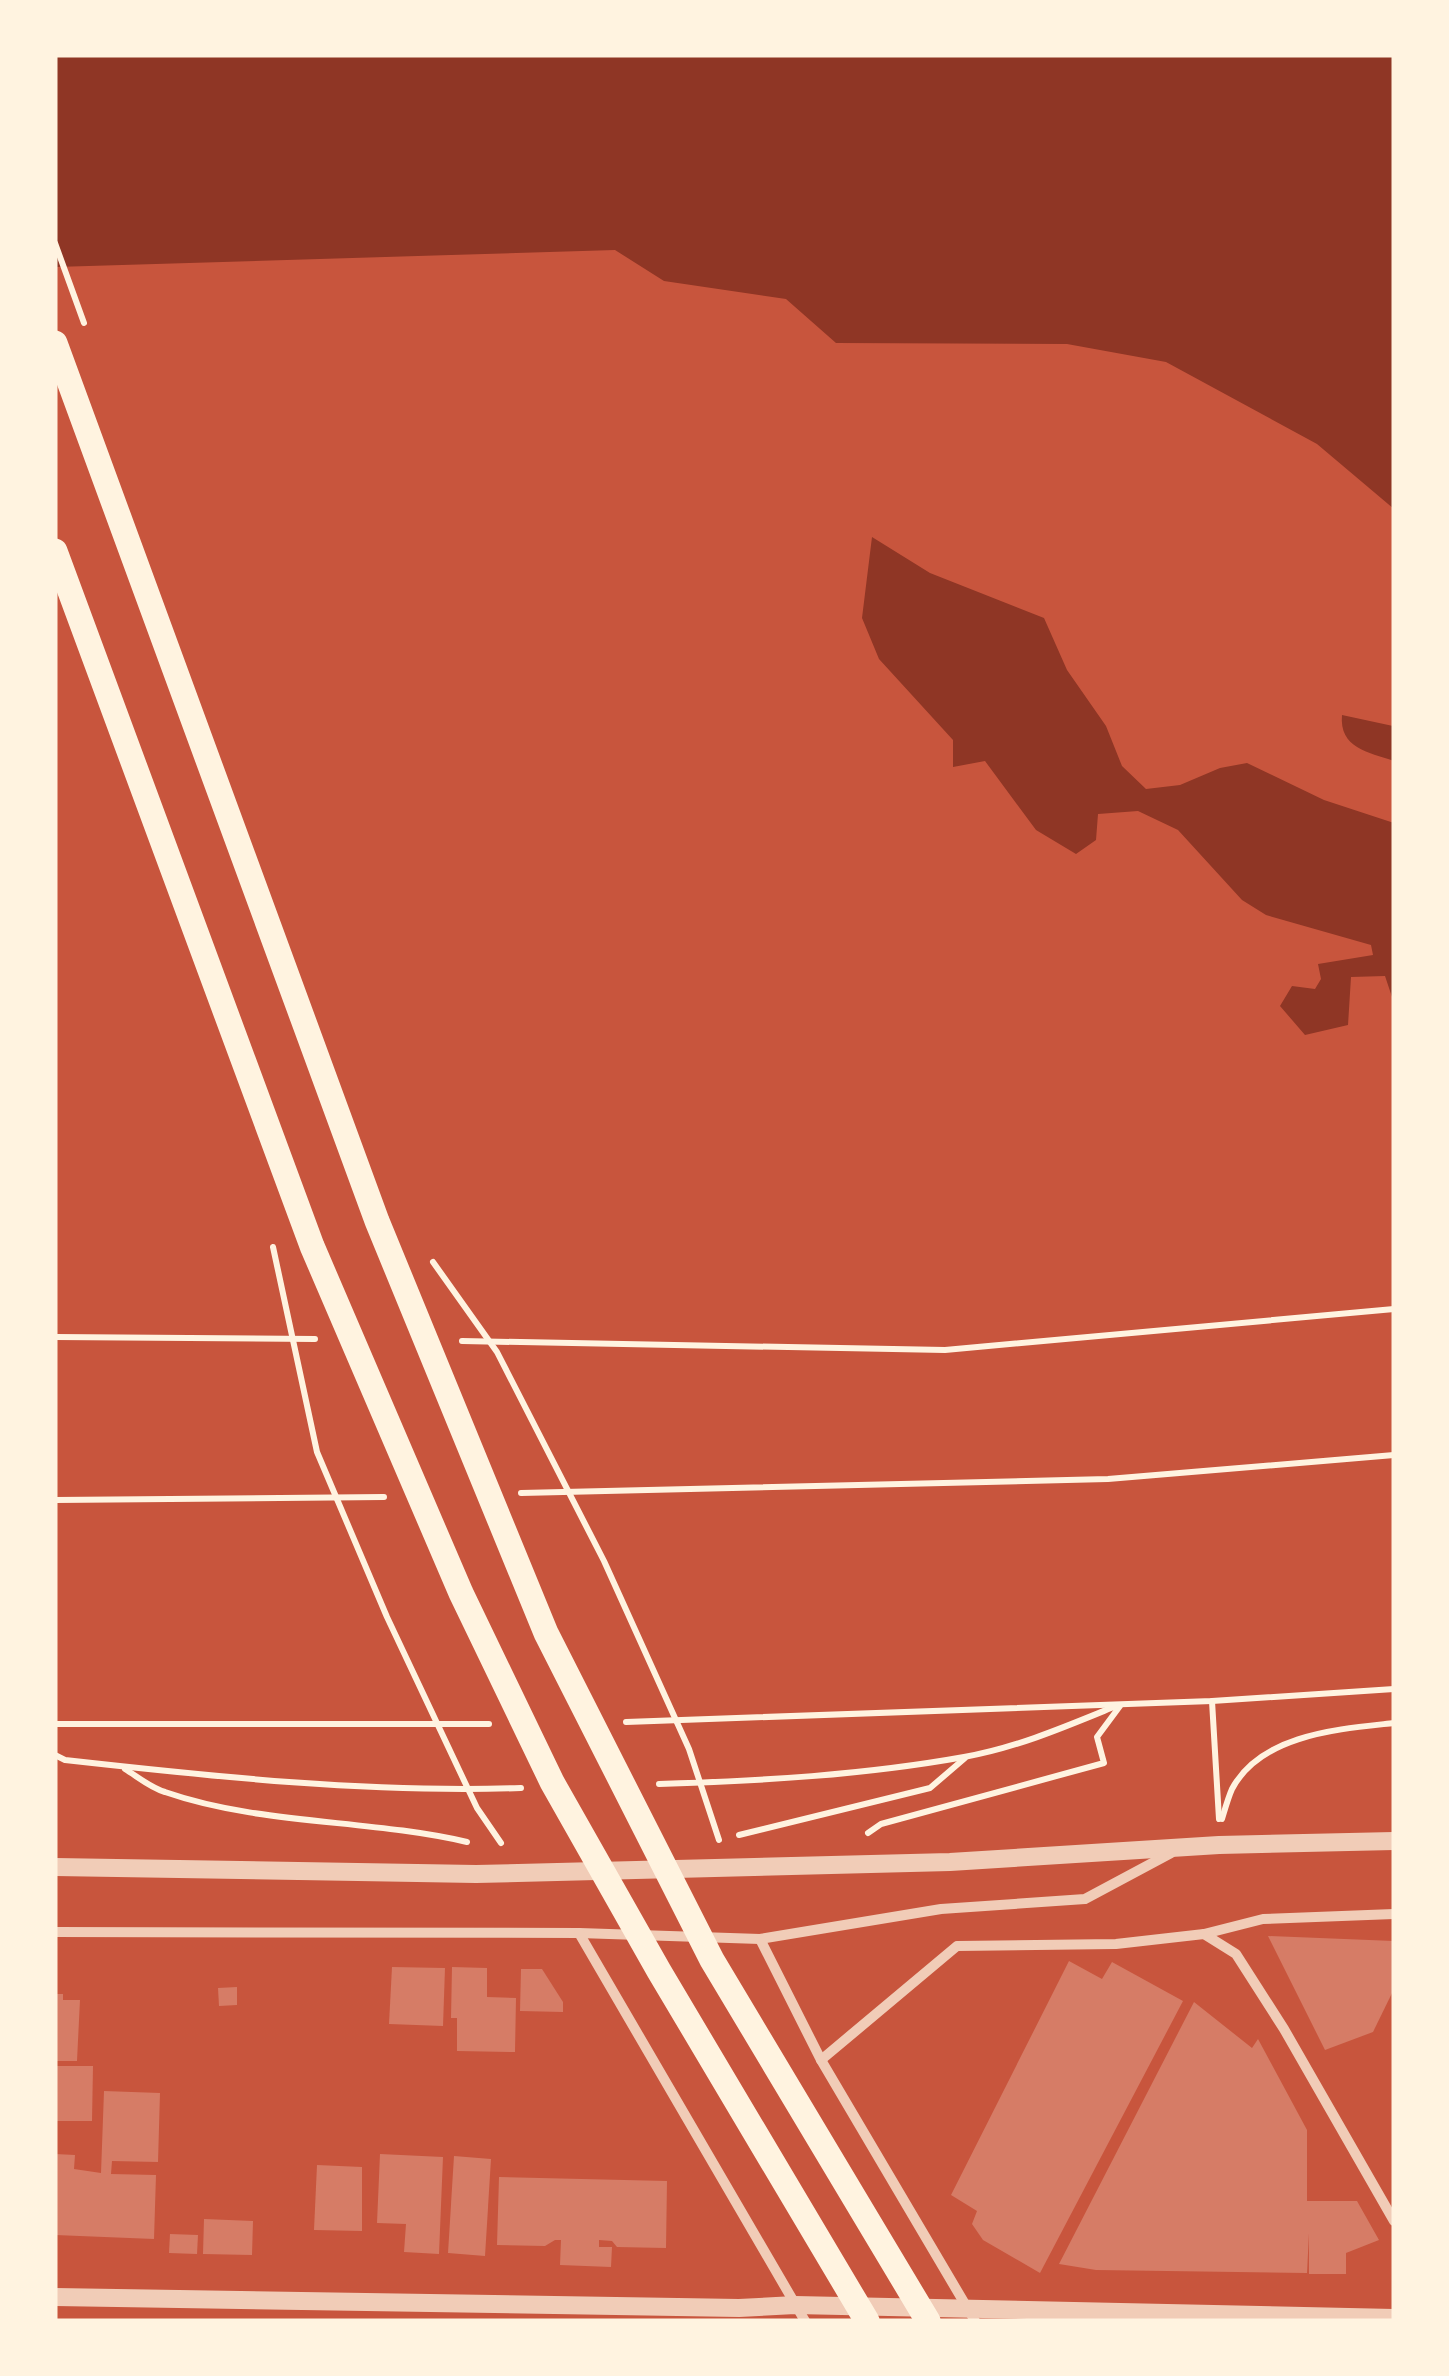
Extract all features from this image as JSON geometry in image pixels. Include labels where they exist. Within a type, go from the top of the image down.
[{"type":"main road","points":[[55,343],[377,1221],[546,1633],[712,1960],[928,2321]]},
{"type":"main road","points":[[55,550],[312,1246],[461,1593],[552,1782],[867,2321]]},
{"type":"street","points":[[55,1868],[496,1874],[950,1862],[1220,1845],[1394,1841]]},
{"type":"street","points":[[55,1932],[578,1932],[760,1939],[941,1909],[1085,1899],[1176,1850]]},
{"type":"street","points":[[821,2060],[957,1946],[1116,1944],[1204,1934],[1263,1919],[1394,1914]]},
{"type":"street","points":[[578,1932],[800,2313]]},
{"type":"street","points":[[1204,1934],[1236,1954],[1284,2029],[1394,2221]]},
{"type":"street","points":[[760,1939],[821,2060],[972,2316]]},
{"type":"street","points":[[55,2297],[425,2312],[740,2308],[972,2316],[1394,2318]]},
{"type":"path","points":[[55,243],[89,337]]},
{"type":"path","points":[[430,1259],[498,1352],[604,1561],[689,1749],[724,1857]]},
{"type":"path","points":[[452,1341],[945,1350],[1394,1309]]},
{"type":"path","points":[[55,1337],[334,1339]]},
{"type":"path","points":[[304,1392],[317,1452],[387,1617],[478,1808],[505,1851],[486,1846]]},
{"type":"path","points":[[502,1494],[1108,1479],[1394,1455]]},
{"type":"path","points":[[55,1500],[384,1497]]},
{"type":"path","points":[[618,1722],[1121,1704],[1394,1689]]},
{"type":"path","points":[[1212,1700],[1220,1824],[1233,1786],[1262,1755],[1328,1730],[1394,1723]]},
{"type":"path","points":[[853,1844],[882,1824],[1104,1763],[1097,1737],[1121,1704]]},
{"type":"path","points":[[55,1724],[502,1724]]},
{"type":"path","points":[[706,1843],[930,1788],[966,1757]]},
{"type":"path","points":[[120,1766],[162,1792],[256,1812],[418,1831],[469,1842]]},
{"type":"shaded area","points":[[55,55],[1394,55],[1394,509],[1317,444],[1166,362],[1067,344],[836,343],[786,299],[664,281],[615,250],[55,267]]},
{"type":"shaded area","points":[[872,537],[930,573],[1044,618],[1067,670],[1106,726],[1122,766],[1146,789],[1180,785],[1220,768],[1247,763],[1324,800],[1394,823],[1394,1003],[1385,976],[1351,977],[1348,1025],[1305,1035],[1280,1006],[1292,986],[1315,989],[1321,979],[1318,964],[1373,955],[1371,945],[1266,915],[1242,900],[1178,830],[1138,811],[1098,814],[1096,840],[1076,854],[1036,830],[985,761],[953,767],[953,740],[879,659],[862,618]]},
{"type":"shaded area","points":[[1342,715],[1393,726],[1394,761],[1350,742],[1342,726]]},
{"type":"building","points":[[1268,1936],[1394,1941],[1394,1989],[1373,2032],[1325,2050]]},
{"type":"building","points":[[1069,1961],[1102,1979],[1112,1962],[1183,2001],[1040,2273],[983,2240],[972,2224],[977,2211],[951,2195]]},
{"type":"building","points":[[392,1967],[445,1968],[443,2026],[389,2024]]},
{"type":"building","points":[[452,1967],[487,1968],[487,1997],[516,1998],[515,2052],[457,2051],[457,2018],[451,2018]]},
{"type":"building","points":[[521,1969],[542,1969],[563,2002],[563,2012],[520,2011]]},
{"type":"building","points":[[237,1987],[237,2005],[219,2006],[218,1988]]},
{"type":"building","points":[[55,1994],[63,1994],[63,2000],[80,2000],[77,2061],[55,2061]]},
{"type":"building","points":[[1194,2002],[1252,2048],[1258,2039],[1307,2130],[1307,2201],[1357,2201],[1379,2240],[1346,2253],[1346,2274],[1309,2274],[1309,2233],[1307,2273],[1096,2270],[1059,2264]]},
{"type":"building","points":[[55,2066],[93,2066],[92,2121],[55,2121]]},
{"type":"building","points":[[104,2091],[160,2093],[158,2162],[112,2161],[111,2174],[156,2175],[154,2239],[55,2235],[55,2154],[75,2155],[74,2169],[101,2173]]},
{"type":"building","points":[[380,2154],[443,2157],[439,2254],[404,2252],[406,2224],[377,2223]]},
{"type":"building","points":[[454,2156],[491,2159],[485,2256],[448,2253]]},
{"type":"building","points":[[317,2165],[362,2167],[362,2231],[314,2230]]},
{"type":"building","points":[[499,2177],[667,2181],[666,2248],[617,2247],[612,2241],[599,2240],[599,2247],[612,2247],[611,2267],[560,2265],[561,2240],[545,2246],[497,2245]]},
{"type":"building","points":[[204,2219],[253,2221],[252,2255],[203,2254]]},
{"type":"building","points":[[170,2234],[198,2235],[197,2254],[169,2253]]}]
